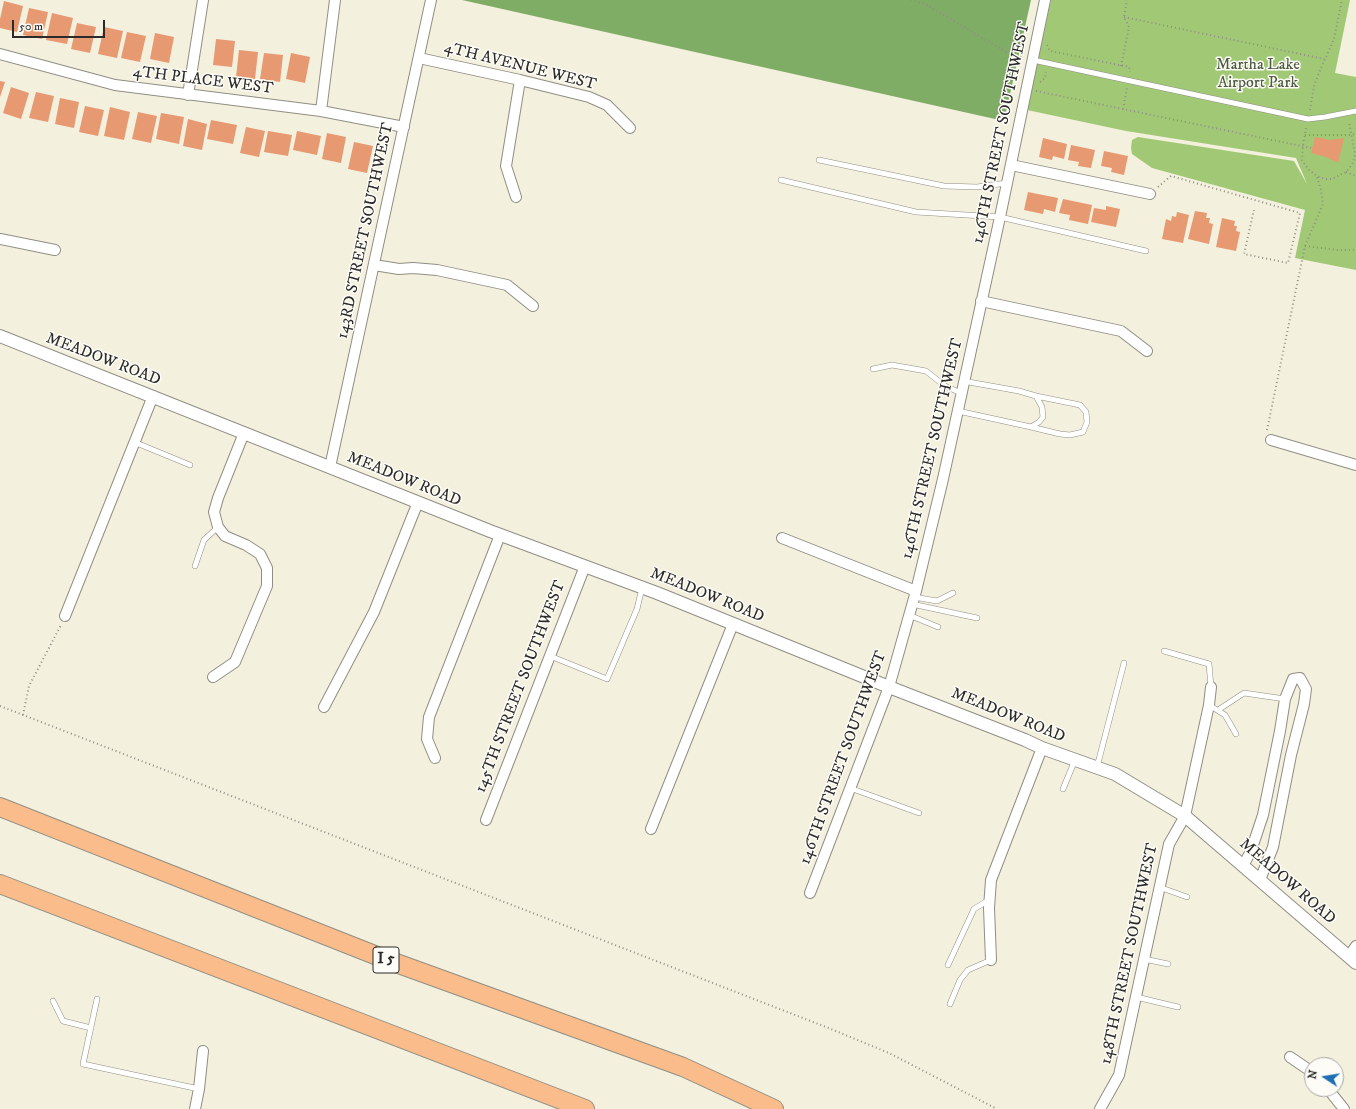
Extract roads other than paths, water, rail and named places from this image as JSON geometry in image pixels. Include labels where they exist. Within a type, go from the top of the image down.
[{"type":"highway","name":"I 5","points":[[0,807],[385,959],[683,1067],[774,1109]]},
{"type":"highway","points":[[0,884],[585,1109]]},
{"type":"street","points":[[188,94],[203,0]]},
{"type":"street","points":[[321,110],[335,0]]},
{"type":"street","name":"143RD STREET SOUTHWEST","points":[[330,467],[431,0]]},
{"type":"street","name":"146TH STREET SOUTHWEST","points":[[810,893],[889,687],[914,597],[942,479],[1000,216],[1045,0]]},
{"type":"street","name":"4TH PLACE WEST","points":[[0,54],[115,85],[321,110],[404,127]]},
{"type":"street","name":"4TH AVENUE WEST","points":[[419,58],[589,97],[607,105],[630,128]]},
{"type":"street","points":[[516,197],[506,166],[520,80]]},
{"type":"street","points":[[1011,165],[1150,194]]},
{"type":"street","points":[[0,239],[54,250]]},
{"type":"street","points":[[374,265],[399,269],[413,268],[437,270],[507,285],[532,306]]},
{"type":"street","points":[[981,301],[1121,331],[1147,351]]},
{"type":"street","name":"MEADOW ROAD","points":[[0,336],[500,535],[642,587],[1042,748],[1115,774],[1185,816],[1353,960]]},
{"type":"street","points":[[65,616],[153,396]]},
{"type":"street","points":[[213,677],[235,662],[267,586],[267,568],[260,554],[246,545],[225,536],[218,527],[214,512],[218,498],[244,433]]},
{"type":"street","points":[[1271,440],[1356,466]]},
{"type":"street","points":[[324,707],[374,612],[418,502]]},
{"type":"street","points":[[435,758],[428,739],[429,717],[500,535]]},
{"type":"street","points":[[782,538],[914,597]]},
{"type":"street","name":"145TH STREET SOUTHWEST","points":[[486,820],[585,566]]},
{"type":"street","points":[[651,829],[733,624]]},
{"type":"street","points":[[1243,866],[1252,851],[1263,815],[1285,699],[1293,679],[1300,678],[1306,689],[1304,704],[1273,847],[1260,880]]},
{"type":"street","name":"148TH STREET SOUTHWEST","points":[[1100,1109],[1119,1075],[1169,844],[1185,816],[1214,708],[1211,687]]},
{"type":"street","points":[[991,960],[991,880],[1042,748]]},
{"type":"street","points":[[1353,960],[1356,946]]},
{"type":"street","points":[[195,1109],[199,1089],[203,1051]]},
{"type":"street","points":[[1290,1058],[1304,1067]]},
{"type":"street","points":[[1334,1097],[1344,1109]]},
{"type":"lane","points":[[1033,60],[1308,118],[1324,117],[1356,111]]},
{"type":"lane","points":[[819,160],[944,186],[977,187],[1007,183]]},
{"type":"lane","points":[[781,180],[916,212],[1000,216],[1146,250]]},
{"type":"lane","points":[[873,369],[892,365],[926,371],[945,386],[960,393]]},
{"type":"lane","points":[[957,411],[1070,435],[1083,432],[1087,422],[1086,412],[1080,405],[1019,391],[963,381]]},
{"type":"lane","points":[[1031,427],[1039,422],[1043,417],[1042,407],[1036,396]]},
{"type":"lane","points":[[134,442],[190,464]]},
{"type":"lane","points":[[195,566],[204,540],[218,527]]},
{"type":"lane","points":[[550,656],[606,679],[637,609],[642,587]]},
{"type":"lane","points":[[914,597],[937,601],[953,593]]},
{"type":"lane","points":[[914,597],[977,618]]},
{"type":"lane","points":[[909,615],[938,627]]},
{"type":"lane","points":[[1164,651],[1209,664],[1211,687]]},
{"type":"lane","points":[[1097,768],[1124,663]]},
{"type":"lane","points":[[1214,708],[1244,693],[1285,699]]},
{"type":"lane","points":[[1214,708],[1225,715],[1236,734]]},
{"type":"lane","points":[[1063,789],[1075,760]]},
{"type":"lane","points":[[850,788],[919,813]]},
{"type":"lane","points":[[1159,887],[1187,897]]},
{"type":"lane","points":[[948,965],[974,909],[990,900]]},
{"type":"lane","points":[[1144,958],[1168,964]]},
{"type":"lane","points":[[950,1004],[960,980],[968,970],[991,960]]},
{"type":"lane","points":[[1136,997],[1178,1007]]},
{"type":"lane","points":[[97,999],[83,1064],[199,1089]]},
{"type":"lane","points":[[53,1001],[63,1022],[91,1028]]},
{"type":"park label","name":"Martha Lake Airport Park","points":[[1258,75]]}]
